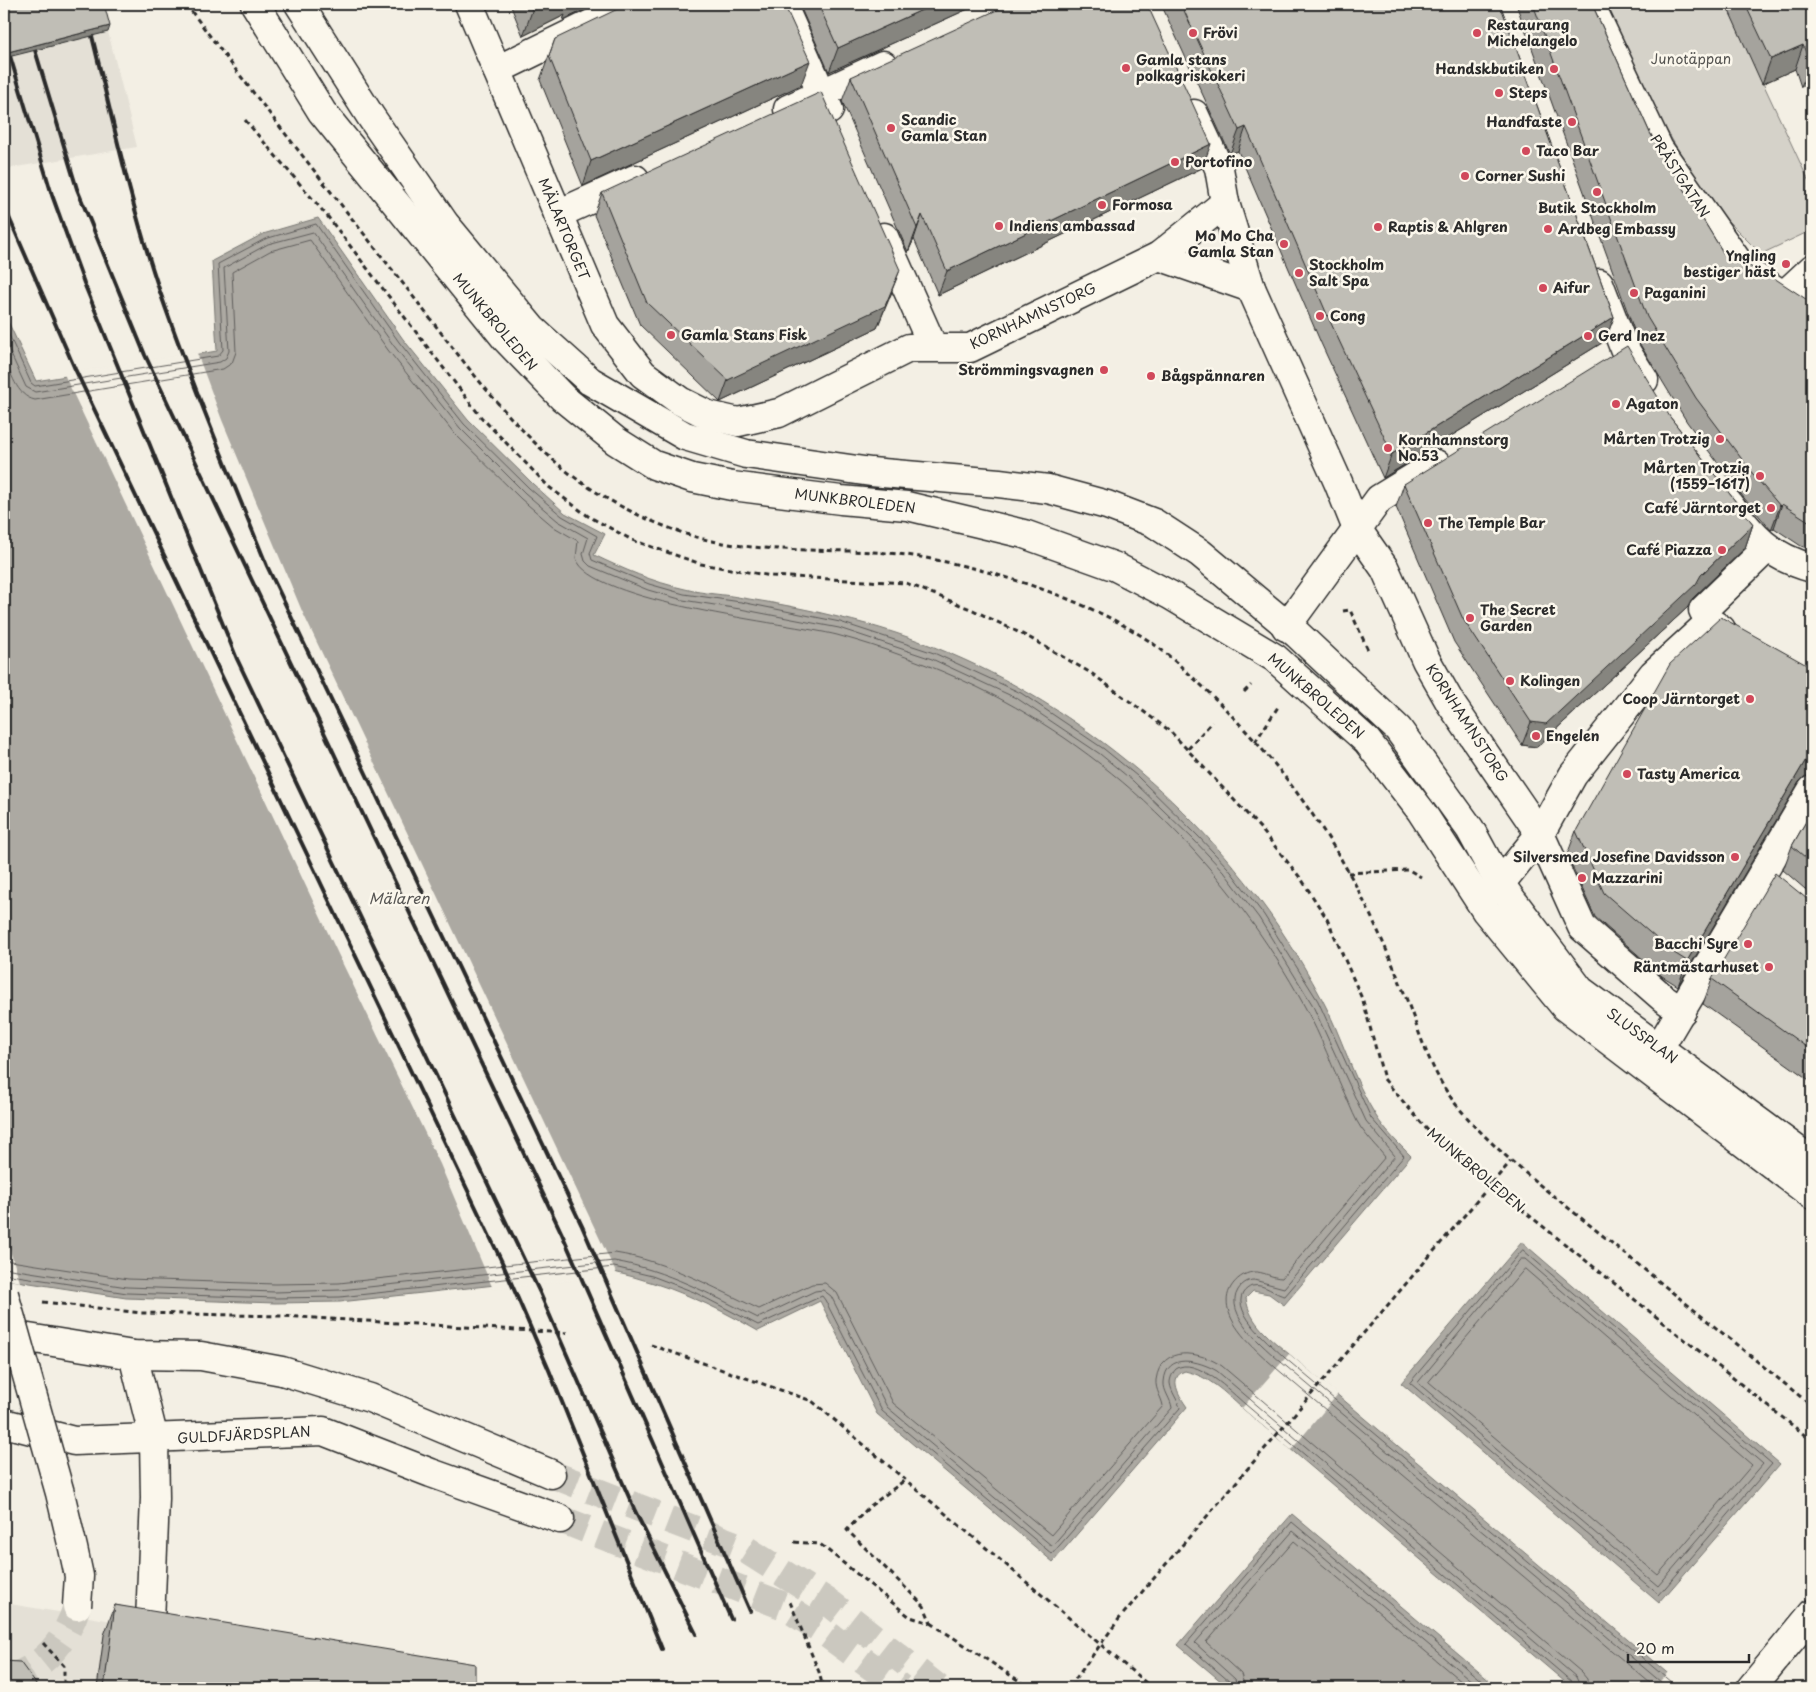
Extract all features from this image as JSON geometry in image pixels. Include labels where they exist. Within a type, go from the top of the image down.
[{"type":"main road","name":"MUNKBROLEDEN","points":[[254,4],[322,112],[506,339],[563,398],[616,440],[654,465],[692,478],[732,486],[841,500],[907,506],[1024,534],[1116,567],[1186,604],[1275,658],[1368,741],[1421,811],[1486,911],[1565,1007]]},
{"type":"main road","name":"MUNKBROLEDEN","points":[[299,4],[371,117],[445,224],[532,329],[590,381],[685,436],[746,454],[871,472],[1048,489],[1107,505],[1154,523],[1200,552],[1286,627],[1298,634],[1398,729],[1470,829],[1500,884]]},
{"type":"main road","name":"MÄLARTORGET","points":[[469,4],[605,325],[643,374],[680,401],[708,415]]},
{"type":"main road","points":[[497,70],[632,4]]},
{"type":"main road","points":[[782,4],[840,136]]},
{"type":"main road","name":"PRÄSTGATAN","points":[[1590,4],[1659,149],[1743,269],[1812,314]]},
{"type":"main road","points":[[767,118],[910,53]]},
{"type":"main road","points":[[1183,90],[1219,168],[1225,203]]},
{"type":"main road","points":[[558,214],[658,168]]},
{"type":"main road","name":"KORNHAMNSTORG","points":[[708,415],[738,422],[778,413],[910,348],[970,348],[1159,256],[1225,203],[1251,288],[1338,482],[1357,529],[1385,569],[1426,660],[1451,704],[1540,834]]},
{"type":"main road","points":[[874,213],[934,347]]},
{"type":"main road","points":[[1159,256],[1251,288]]},
{"type":"main road","points":[[1590,258],[1624,348],[1654,398]]},
{"type":"main road","points":[[1783,296],[1812,269]]},
{"type":"main road","points":[[1599,364],[1624,348]]},
{"type":"main road","points":[[1286,627],[1379,500],[1455,452]]},
{"type":"main road","points":[[1714,485],[1766,549],[1799,565],[1812,568]]},
{"type":"main road","points":[[1744,641],[1710,622],[1703,610],[1766,549]]},
{"type":"main road","points":[[1500,884],[1540,834],[1573,775],[1653,674],[1710,622]]},
{"type":"main road","points":[[1659,1048],[1810,799]]},
{"type":"main road","points":[[1540,834],[1582,927],[1682,1011]]},
{"type":"main road","points":[[1763,874],[1784,892]]},
{"type":"main road","name":"SLUSSPLAN","points":[[1500,884],[1580,990],[1812,1161]]},
{"type":"main road","name":"SLUSSPLAN","points":[[1565,1007],[1812,1195]]},
{"type":"main road","points":[[4,1294],[69,1530],[79,1576],[77,1606]]},
{"type":"main road","points":[[4,1334],[133,1355],[201,1356],[282,1371],[370,1398],[551,1474]]},
{"type":"main road","points":[[133,1355],[154,1439],[155,1498],[150,1622]]},
{"type":"main road","name":"GULDFJÄRDSPLAN","points":[[4,1423],[74,1441],[323,1431],[431,1473],[560,1518]]},
{"type":"main road","points":[[1750,1688],[1812,1614]]},
{"type":"path","points":[[1310,594],[1329,613],[1350,610],[1372,657]]},
{"type":"path","points":[[1255,742],[1280,705]]},
{"type":"path","name":"MUNKBROLEDEN","points":[[1212,722],[1188,749],[1261,828],[1302,880],[1327,919],[1363,1001],[1384,1079],[1430,1133],[1491,1185],[1812,1441]]},
{"type":"path","points":[[1427,880],[1409,870],[1348,873],[1367,908],[1391,961],[1428,1058],[1456,1104],[1511,1161],[1812,1406]]},
{"type":"path","points":[[1074,1688],[1074,1680],[1099,1644],[1511,1161]]},
{"type":"path","points":[[38,1302],[141,1313],[281,1316],[566,1333]]},
{"type":"path","points":[[651,1344],[812,1401],[1152,1688]]},
{"type":"path","points":[[905,1479],[869,1507],[848,1530],[924,1606],[931,1623]]},
{"type":"path","points":[[794,1542],[820,1544],[910,1616],[931,1623],[1030,1688]]},
{"type":"path","points":[[790,1602],[819,1672],[823,1688]]},
{"type":"path","points":[[43,1643],[64,1666],[64,1688]]},
{"type":"shaded area","points":[[108,32],[137,147],[4,169],[4,58]]},
{"type":"shaded area","points":[[4,1603],[464,1679],[464,1688],[4,1688]]},
{"type":"green space","name":"Junotäppan","points":[[1604,4],[1726,4],[1812,188],[1812,230],[1761,254],[1711,204],[1659,118]]},
{"type":"water","name":"Mälaren","points":[[318,218],[403,339],[468,420],[565,513],[605,534],[594,555],[661,583],[699,592],[779,604],[826,614],[895,633],[950,654],[1004,679],[1055,709],[1104,743],[1192,821],[1245,880],[1280,929],[1322,999],[1354,1073],[1376,1116],[1392,1137],[1411,1156],[1284,1305],[1269,1294],[1253,1291],[1246,1298],[1251,1315],[1262,1330],[1275,1342],[1685,1688],[1572,1688],[1222,1391],[1194,1373],[1185,1371],[1180,1374],[1176,1382],[1181,1398],[1187,1407],[1053,1562],[877,1414],[820,1301],[758,1331],[688,1296],[652,1282],[614,1272],[340,1302],[275,1303],[126,1298],[4,1279],[4,313],[36,381],[217,351],[212,261],[263,234]]},
{"type":"water","points":[[1522,1242],[1780,1464],[1659,1603],[1401,1383]]},
{"type":"water","points":[[1292,1514],[1498,1688],[1229,1688],[1178,1645]]},
{"type":"pier","points":[[197,353],[222,420],[302,611],[617,1275],[493,1289],[440,1164],[338,954],[64,374]]},
{"type":"pier","points":[[4,1231],[20,1282],[4,1279]]},
{"type":"pier","points":[[1289,1354],[1338,1394],[1291,1450],[1242,1408]]},
{"type":"pier","points":[[1669,1671],[1687,1686],[1688,1688],[1654,1688]]},
{"type":"building","points":[[4,4],[104,4],[110,26],[4,53]]},
{"type":"building","points":[[529,4],[548,4],[532,11]]},
{"type":"building","points":[[628,4],[784,4],[810,61],[591,161],[549,56],[555,39]]},
{"type":"building","points":[[818,4],[935,4],[838,48]]},
{"type":"building","points":[[1010,4],[1147,4],[1211,144],[947,271],[922,215],[917,228],[851,77]]},
{"type":"building","points":[[1181,4],[1500,4],[1614,317],[1392,454],[1329,319],[1246,127],[1239,130]]},
{"type":"building","points":[[1533,4],[1592,4],[1650,133],[1724,254],[1774,278],[1812,303],[1812,523],[1782,504],[1780,506],[1753,474],[1696,398],[1647,317]]},
{"type":"building","points":[[1745,4],[1812,4],[1812,62],[1810,63],[1803,45],[1771,59]]},
{"type":"building","points":[[821,92],[900,270],[885,306],[728,380],[647,303],[602,193]]},
{"type":"building","points":[[1627,346],[1670,417],[1753,524],[1701,575],[1696,584],[1546,724],[1531,722],[1463,619],[1404,484]]},
{"type":"building","points":[[1721,617],[1812,668],[1812,753],[1807,758],[1687,961],[1671,951],[1604,893],[1576,831],[1670,664]]},
{"type":"building","points":[[1812,811],[1812,863],[1792,846]]},
{"type":"building","name":"Räntmästarhuset","points":[[1775,873],[1812,903],[1812,1051],[1712,979]]},
{"type":"building","points":[[115,1605],[475,1664],[475,1688],[104,1688]]},
{"type":"building","points":[[4,1661],[20,1662],[39,1688],[4,1688]]},
{"type":"tunnel","points":[[551,1474],[745,1549],[831,1604],[938,1688]]},
{"type":"tunnel","points":[[560,1519],[784,1606],[820,1629],[901,1688]]},
{"type":"tunnel","points":[[4,1679],[29,1669],[50,1653],[66,1631],[77,1606]]},
{"type":"railway","points":[[92,36],[115,133],[160,292],[198,395],[267,566],[582,1226],[750,1611]]},
{"type":"railway","points":[[35,50],[77,189],[145,355],[562,1234],[731,1619]]},
{"type":"railway","points":[[10,56],[52,195],[84,283],[237,659],[540,1293],[635,1511],[696,1634]]},
{"type":"railway","points":[[4,206],[75,369],[502,1262],[549,1370],[662,1649]]},
{"type":"place","name":"Frövi","points":[[1193,33]]},
{"type":"place","name":"Restaurang Michelangelo","points":[[1477,33]]},
{"type":"place","name":"Gamla stans polkagriskokeri","points":[[1126,68]]},
{"type":"place","name":"Handskbutiken","points":[[1554,69]]},
{"type":"place","name":"Steps","points":[[1499,93]]},
{"type":"place","name":"Handfaste","points":[[1572,122]]},
{"type":"place","name":"Scandic Gamla Stan","points":[[891,128]]},
{"type":"place","name":"Taco Bar","points":[[1526,151]]},
{"type":"place","name":"Portofino","points":[[1175,162]]},
{"type":"place","name":"Corner Sushi","points":[[1465,176]]},
{"type":"place","name":"Butik Stockholm","points":[[1597,192]]},
{"type":"place","name":"Formosa","points":[[1102,205]]},
{"type":"place","name":"Indiens ambassad","points":[[999,226]]},
{"type":"place","name":"Raptis & Ahlgren","points":[[1378,227]]},
{"type":"place","name":"Ardbeg Embassy","points":[[1548,229]]},
{"type":"place","name":"Mo Mo Cha Gamla Stan","points":[[1284,244]]},
{"type":"place","name":"Yngling bestiger häst","points":[[1786,264]]},
{"type":"place","name":"Stockholm Salt Spa","points":[[1299,273]]},
{"type":"place","name":"Aifur","points":[[1543,288]]},
{"type":"place","name":"Paganini","points":[[1634,293]]},
{"type":"place","name":"Cong","points":[[1320,316]]},
{"type":"place","name":"Gamla Stans Fisk","points":[[671,335]]},
{"type":"place","name":"Gerd Inez","points":[[1588,336]]},
{"type":"place","name":"Strömmingsvagnen","points":[[1104,370]]},
{"type":"place","name":"Bågspännaren","points":[[1151,376]]},
{"type":"place","name":"Agaton","points":[[1616,404]]},
{"type":"place","name":"Mårten Trotzig","points":[[1720,439]]},
{"type":"place","name":"Kornhamnstorg No.53","points":[[1388,448]]},
{"type":"place","name":"Mårten Trotzig (1559–1617)","points":[[1760,476]]},
{"type":"place","name":"Café Järntorget","points":[[1771,508]]},
{"type":"place","name":"The Temple Bar","points":[[1428,523]]},
{"type":"place","name":"Café Piazza","points":[[1722,550]]},
{"type":"place","name":"The Secret Garden","points":[[1470,618]]},
{"type":"place","name":"Kolingen","points":[[1510,681]]},
{"type":"place","name":"Coop Järntorget","points":[[1750,699]]},
{"type":"place","name":"Engelen","points":[[1536,736]]},
{"type":"place","name":"Tasty America","points":[[1627,774]]},
{"type":"place","name":"Silversmed Josefine Davidsson","points":[[1735,857]]},
{"type":"place","name":"Mazzarini","points":[[1582,878]]},
{"type":"place","name":"Bacchi Syre","points":[[1748,944]]},
{"type":"place","name":"Räntmästarhuset","points":[[1769,967]]}]
